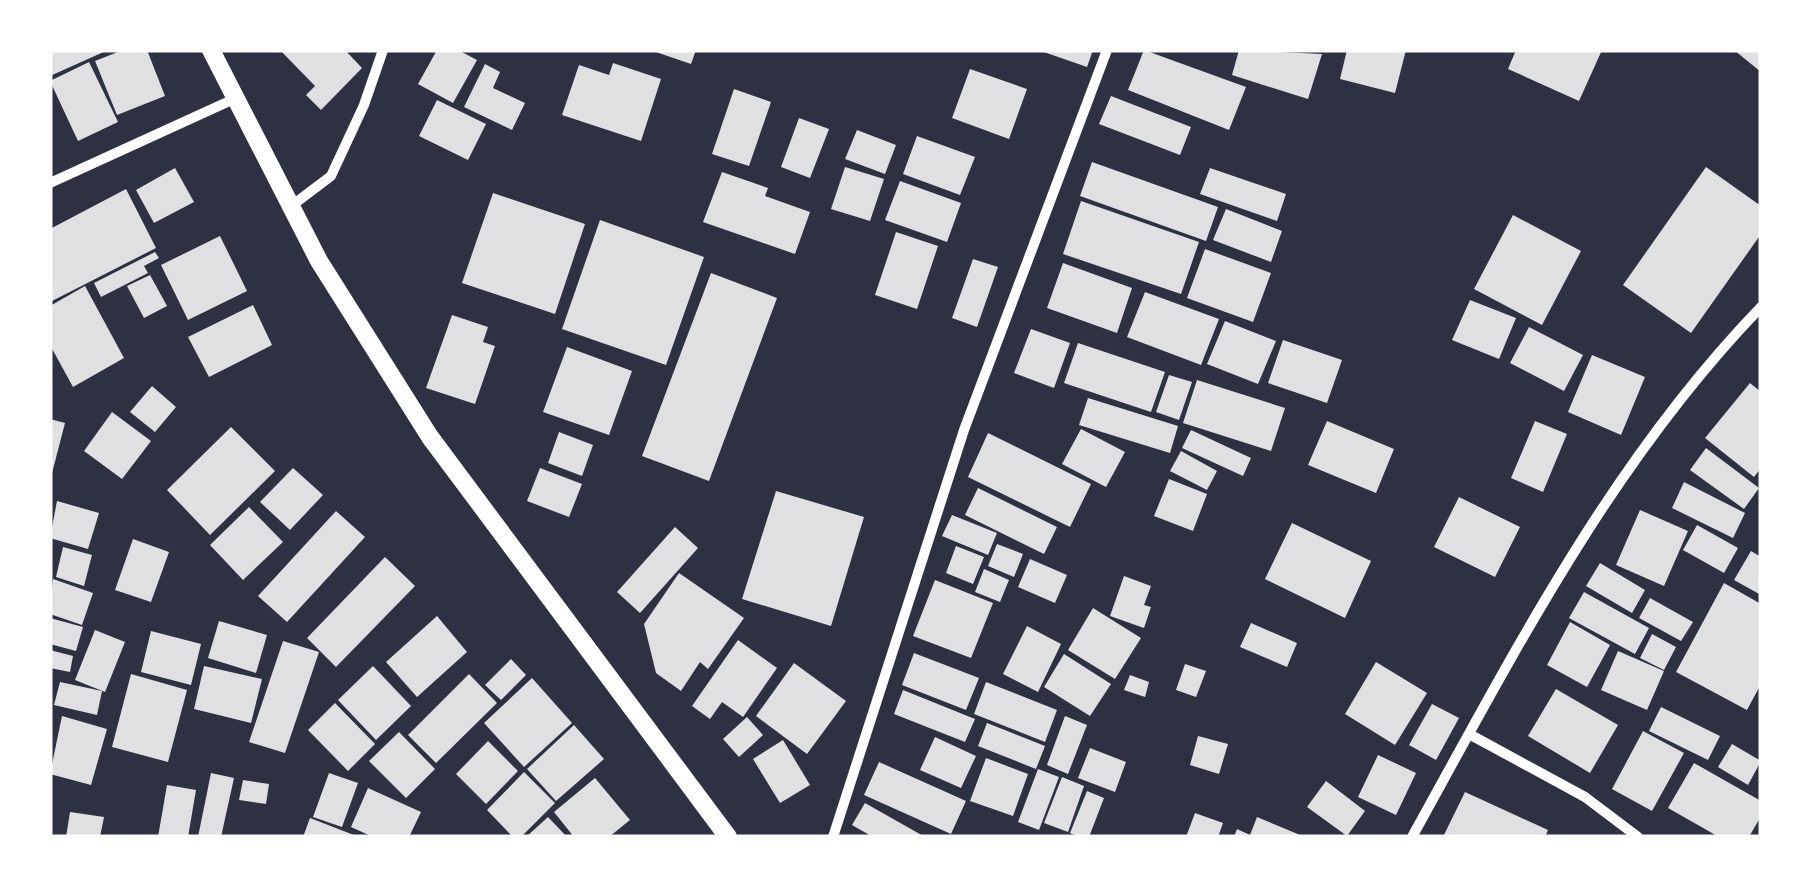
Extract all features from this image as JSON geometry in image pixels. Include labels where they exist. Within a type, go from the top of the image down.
[{"type":"street","points":[[211,50],[319,262],[430,437],[728,837]]},
{"type":"street","points":[[290,206],[331,176],[364,105],[383,50]]},
{"type":"street","points":[[832,837],[964,430],[1107,50]]},
{"type":"street","points":[[50,183],[234,99]]},
{"type":"street","points":[[1412,837],[1575,544],[1712,358],[1761,307]]},
{"type":"street","points":[[1468,734],[1585,796],[1638,837]]},
{"type":"building","points":[[50,50],[108,50],[50,76]]},
{"type":"building","points":[[123,50],[147,50],[165,96],[117,115],[95,61]]},
{"type":"building","points":[[280,50],[345,50],[362,68],[321,110],[306,95],[315,86]]},
{"type":"building","points":[[437,50],[458,50],[477,60],[453,103],[418,84]]},
{"type":"building","points":[[650,50],[696,50],[691,64]]},
{"type":"building","points":[[1038,50],[1093,50],[1087,67]]},
{"type":"building","points":[[1144,50],[1246,87],[1229,130],[1128,90]]},
{"type":"building","points":[[1239,50],[1322,54],[1308,99],[1232,75]]},
{"type":"building","points":[[1347,50],[1406,50],[1395,93],[1340,79]]},
{"type":"building","points":[[1516,50],[1602,50],[1579,101],[1508,69]]},
{"type":"building","points":[[1734,50],[1761,50],[1761,72]]},
{"type":"building","points":[[89,62],[118,122],[78,141],[50,81]]},
{"type":"building","points":[[613,63],[661,79],[641,141],[562,115],[579,65],[609,75]]},
{"type":"building","points":[[485,64],[500,72],[493,88],[525,103],[512,130],[464,107]]},
{"type":"building","points":[[970,69],[1027,89],[1009,139],[952,118]]},
{"type":"building","points":[[734,89],[771,102],[749,166],[712,154]]},
{"type":"building","points":[[1111,96],[1191,127],[1180,155],[1099,124]]},
{"type":"building","points":[[437,100],[486,124],[468,160],[419,136]]},
{"type":"building","points":[[799,118],[829,129],[810,178],[781,167]]},
{"type":"building","points":[[857,130],[896,145],[885,174],[845,159]]},
{"type":"building","points":[[917,136],[975,157],[960,195],[903,174]]},
{"type":"building","points":[[1092,162],[1218,207],[1206,241],[1080,196]]},
{"type":"building","points":[[845,167],[884,179],[870,221],[831,209]]},
{"type":"building","points":[[1706,167],[1761,206],[1761,234],[1691,333],[1623,285]]},
{"type":"building","points":[[175,168],[194,202],[154,223],[136,190]]},
{"type":"building","points":[[1210,168],[1286,194],[1277,221],[1200,194]]},
{"type":"building","points":[[722,172],[768,188],[765,196],[810,212],[795,254],[703,222]]},
{"type":"building","points":[[900,181],[961,203],[947,242],[885,220]]},
{"type":"building","points":[[126,189],[156,248],[50,302],[50,229]]},
{"type":"building","points":[[493,193],[585,224],[555,314],[462,283]]},
{"type":"building","points":[[1081,201],[1199,242],[1181,294],[1063,254]]},
{"type":"building","points":[[1226,209],[1282,231],[1271,262],[1213,240]]},
{"type":"building","points":[[1513,215],[1581,251],[1542,325],[1474,289]]},
{"type":"building","points":[[600,220],[704,257],[666,365],[562,329]]},
{"type":"building","points":[[896,232],[938,246],[917,309],[875,295]]},
{"type":"building","points":[[220,236],[247,291],[188,320],[161,265]]},
{"type":"building","points":[[1205,249],[1271,273],[1253,322],[1187,298]]},
{"type":"building","points":[[155,252],[159,258],[144,266],[148,273],[101,297],[94,283]]},
{"type":"building","points":[[973,259],[998,267],[977,327],[952,318]]},
{"type":"building","points":[[1063,263],[1132,288],[1117,333],[1047,308]]},
{"type":"building","points":[[711,273],[777,298],[709,481],[642,456]]},
{"type":"building","points":[[150,275],[167,306],[144,318],[127,286]]},
{"type":"building","points":[[85,286],[124,358],[73,387],[50,345],[50,306]]},
{"type":"building","points":[[1145,292],[1219,319],[1201,365],[1127,337]]},
{"type":"building","points":[[1470,300],[1516,318],[1499,359],[1452,340]]},
{"type":"building","points":[[253,305],[272,345],[209,377],[188,337]]},
{"type":"building","points":[[452,315],[488,327],[483,342],[495,346],[475,404],[426,388]]},
{"type":"building","points":[[1225,321],[1276,341],[1258,384],[1207,364]]},
{"type":"building","points":[[1529,327],[1583,355],[1564,391],[1510,363]]},
{"type":"building","points":[[1031,329],[1070,343],[1054,388],[1014,373]]},
{"type":"building","points":[[1283,340],[1342,360],[1327,403],[1268,383]]},
{"type":"building","points":[[1078,343],[1165,372],[1151,412],[1064,383]]},
{"type":"building","points":[[567,347],[632,371],[609,435],[543,412]]},
{"type":"building","points":[[1592,355],[1645,377],[1621,435],[1568,412]]},
{"type":"building","points":[[1169,375],[1192,382],[1179,420],[1156,412]]},
{"type":"building","points":[[1197,380],[1285,408],[1271,451],[1183,423]]},
{"type":"building","points":[[1750,383],[1761,392],[1761,468],[1754,477],[1705,438]]},
{"type":"building","points":[[152,386],[176,407],[155,432],[130,412]]},
{"type":"building","points":[[1088,398],[1178,426],[1170,453],[1079,425]]},
{"type":"building","points":[[112,412],[151,441],[122,479],[84,451]]},
{"type":"building","points":[[50,419],[65,423],[51,477],[50,476]]},
{"type":"building","points":[[1327,421],[1394,449],[1376,493],[1308,465]]},
{"type":"building","points":[[1535,421],[1567,434],[1543,492],[1511,478]]},
{"type":"building","points":[[231,427],[275,471],[210,535],[167,490]]},
{"type":"building","points":[[1081,429],[1125,452],[1106,487],[1062,464]]},
{"type":"building","points":[[1191,430],[1251,458],[1243,476],[1182,448]]},
{"type":"building","points":[[559,432],[593,445],[582,476],[548,463]]},
{"type":"building","points":[[988,433],[1091,484],[1070,527],[968,477]]},
{"type":"building","points":[[1706,448],[1759,488],[1744,509],[1690,470]]},
{"type":"building","points":[[1181,451],[1217,471],[1207,490],[1170,471]]},
{"type":"building","points":[[293,468],[323,495],[290,530],[260,502]]},
{"type":"building","points":[[540,468],[582,484],[569,517],[527,501]]},
{"type":"building","points":[[1169,479],[1207,494],[1193,531],[1154,516]]},
{"type":"building","points":[[1684,482],[1745,513],[1733,538],[1672,508]]},
{"type":"building","points":[[978,488],[1057,527],[1044,554],[965,515]]},
{"type":"building","points":[[776,491],[864,517],[831,626],[742,599]]},
{"type":"building","points":[[1459,497],[1520,527],[1495,577],[1434,547]]},
{"type":"building","points":[[57,501],[99,513],[88,549],[50,538]]},
{"type":"building","points":[[249,507],[283,542],[243,580],[210,545]]},
{"type":"building","points":[[1640,510],[1688,531],[1664,586],[1616,565]]},
{"type":"building","points":[[336,511],[365,537],[287,622],[258,596]]},
{"type":"building","points":[[952,515],[997,533],[988,555],[942,536]]},
{"type":"building","points":[[1292,523],[1371,561],[1345,618],[1265,579]]},
{"type":"building","points":[[1697,525],[1738,548],[1724,573],[1683,550]]},
{"type":"building","points":[[675,527],[698,548],[640,613],[617,592]]},
{"type":"building","points":[[133,539],[169,552],[151,602],[115,590]]},
{"type":"building","points":[[997,544],[1023,554],[1014,577],[988,566]]},
{"type":"building","points":[[956,546],[984,557],[973,584],[946,573]]},
{"type":"building","points":[[63,547],[92,555],[84,586],[56,577]]},
{"type":"building","points":[[1751,551],[1761,557],[1761,595],[1734,580]]},
{"type":"building","points":[[385,557],[415,586],[336,667],[307,638]]},
{"type":"building","points":[[1030,559],[1067,575],[1055,603],[1018,587]]},
{"type":"building","points":[[1600,563],[1645,590],[1632,613],[1586,586]]},
{"type":"building","points":[[984,569],[1009,580],[1000,602],[975,592]]},
{"type":"building","points":[[679,573],[744,618],[708,669],[700,662],[681,691],[656,673],[644,624]]},
{"type":"building","points":[[1124,576],[1151,586],[1144,605],[1151,607],[1144,628],[1110,616]]},
{"type":"building","points":[[53,579],[93,593],[82,625],[50,614]]},
{"type":"building","points":[[935,580],[993,603],[971,658],[913,636]]},
{"type":"building","points":[[1724,583],[1761,604],[1761,684],[1747,710],[1676,672]]},
{"type":"building","points":[[1584,592],[1649,628],[1635,654],[1569,618]]},
{"type":"building","points":[[1650,598],[1693,622],[1681,641],[1639,618]]},
{"type":"building","points":[[1093,608],[1141,638],[1115,679],[1068,650]]},
{"type":"building","points":[[437,616],[467,652],[417,697],[386,662]]},
{"type":"building","points":[[50,618],[83,627],[76,651],[50,644]]},
{"type":"building","points":[[219,621],[267,635],[256,673],[208,658]]},
{"type":"building","points":[[1570,622],[1610,645],[1587,687],[1547,665]]},
{"type":"building","points":[[1251,623],[1297,643],[1287,667],[1240,647]]},
{"type":"building","points":[[1027,626],[1061,644],[1038,692],[1003,674]]},
{"type":"building","points":[[95,630],[125,642],[105,692],[75,680]]},
{"type":"building","points":[[151,631],[201,644],[191,685],[141,672]]},
{"type":"building","points":[[1652,634],[1676,647],[1664,670],[1640,658]]},
{"type":"building","points":[[738,640],[777,668],[743,717],[722,702],[710,719],[692,706]]},
{"type":"building","points":[[283,641],[319,652],[285,753],[249,742]]},
{"type":"building","points":[[50,650],[73,656],[70,672],[50,668]]},
{"type":"building","points":[[1618,651],[1664,671],[1647,710],[1601,690]]},
{"type":"building","points":[[914,653],[979,678],[966,710],[902,685]]},
{"type":"building","points":[[1064,654],[1111,684],[1090,716],[1044,687]]},
{"type":"building","points":[[511,659],[526,675],[501,700],[485,685]]},
{"type":"building","points":[[1376,662],[1427,693],[1395,745],[1345,714]]},
{"type":"building","points":[[794,663],[846,701],[807,754],[756,716]]},
{"type":"building","points":[[1185,664],[1206,671],[1196,697],[1176,690]]},
{"type":"building","points":[[204,666],[262,679],[251,723],[194,709]]},
{"type":"building","points":[[373,666],[411,706],[376,740],[338,700]]},
{"type":"building","points":[[131,674],[187,690],[168,762],[112,747]]},
{"type":"building","points":[[469,674],[497,703],[436,763],[408,735]]},
{"type":"building","points":[[1130,675],[1149,682],[1145,697],[1124,690]]},
{"type":"building","points":[[532,678],[572,723],[524,767],[484,723]]},
{"type":"building","points":[[60,682],[102,691],[97,715],[54,705]]},
{"type":"building","points":[[986,682],[1057,710],[1045,742],[974,714]]},
{"type":"building","points":[[1556,689],[1618,725],[1590,773],[1528,736]]},
{"type":"building","points":[[903,690],[975,719],[965,742],[894,714]]},
{"type":"building","points":[[335,703],[375,744],[348,771],[308,730]]},
{"type":"building","points":[[1432,704],[1459,718],[1436,760],[1409,745]]},
{"type":"building","points":[[1661,707],[1720,736],[1708,760],[1649,731]]},
{"type":"building","points":[[62,716],[107,729],[91,785],[50,774]]},
{"type":"building","points":[[1065,716],[1087,725],[1068,774],[1047,765]]},
{"type":"building","points":[[747,717],[763,735],[739,757],[723,739]]},
{"type":"building","points":[[987,723],[1045,746],[1036,769],[978,746]]},
{"type":"building","points":[[574,725],[604,759],[556,801],[527,769]]},
{"type":"building","points":[[1643,731],[1684,753],[1652,811],[1612,789]]},
{"type":"building","points":[[399,732],[435,769],[406,798],[369,761]]},
{"type":"building","points":[[1198,736],[1228,744],[1219,774],[1190,765]]},
{"type":"building","points":[[935,737],[976,756],[961,788],[920,770]]},
{"type":"building","points":[[783,740],[810,785],[780,803],[753,759]]},
{"type":"building","points":[[488,741],[518,771],[486,804],[456,774]]},
{"type":"building","points":[[1732,744],[1761,761],[1748,785],[1718,767]]},
{"type":"building","points":[[1090,748],[1126,762],[1115,792],[1078,778]]},
{"type":"building","points":[[1378,755],[1416,773],[1396,815],[1358,797]]},
{"type":"building","points":[[986,758],[1028,774],[1013,816],[970,801]]},
{"type":"building","points":[[879,762],[966,801],[951,834],[864,795]]},
{"type":"building","points":[[1694,763],[1761,801],[1761,816],[1749,837],[1719,837],[1668,808]]},
{"type":"building","points":[[1038,769],[1059,777],[1039,830],[1018,822]]},
{"type":"building","points":[[524,772],[555,803],[521,837],[513,837],[487,810]]},
{"type":"building","points":[[211,773],[234,778],[221,837],[198,837]]},
{"type":"building","points":[[329,773],[358,783],[342,827],[313,817]]},
{"type":"building","points":[[1062,777],[1084,786],[1068,832],[1044,823]]},
{"type":"building","points":[[595,778],[630,820],[609,837],[574,837],[554,812]]},
{"type":"building","points":[[243,780],[269,784],[266,804],[239,800]]},
{"type":"building","points":[[1326,781],[1365,811],[1347,836],[1307,807]]},
{"type":"building","points":[[167,785],[196,790],[188,837],[158,837]]},
{"type":"building","points":[[368,788],[421,812],[409,837],[373,837],[351,827]]},
{"type":"building","points":[[1087,791],[1104,798],[1089,837],[1079,837],[1070,833]]},
{"type":"building","points":[[1465,792],[1548,830],[1545,837],[1443,837]]},
{"type":"building","points":[[865,803],[925,837],[873,837],[852,825]]},
{"type":"building","points":[[70,812],[104,817],[100,837],[66,837]]},
{"type":"building","points":[[1195,813],[1223,823],[1218,837],[1186,837]]},
{"type":"building","points":[[548,817],[567,837],[526,837]]},
{"type":"building","points":[[1257,817],[1305,837],[1234,837],[1237,829],[1250,835]]},
{"type":"building","points":[[310,818],[359,837],[303,837]]}]
